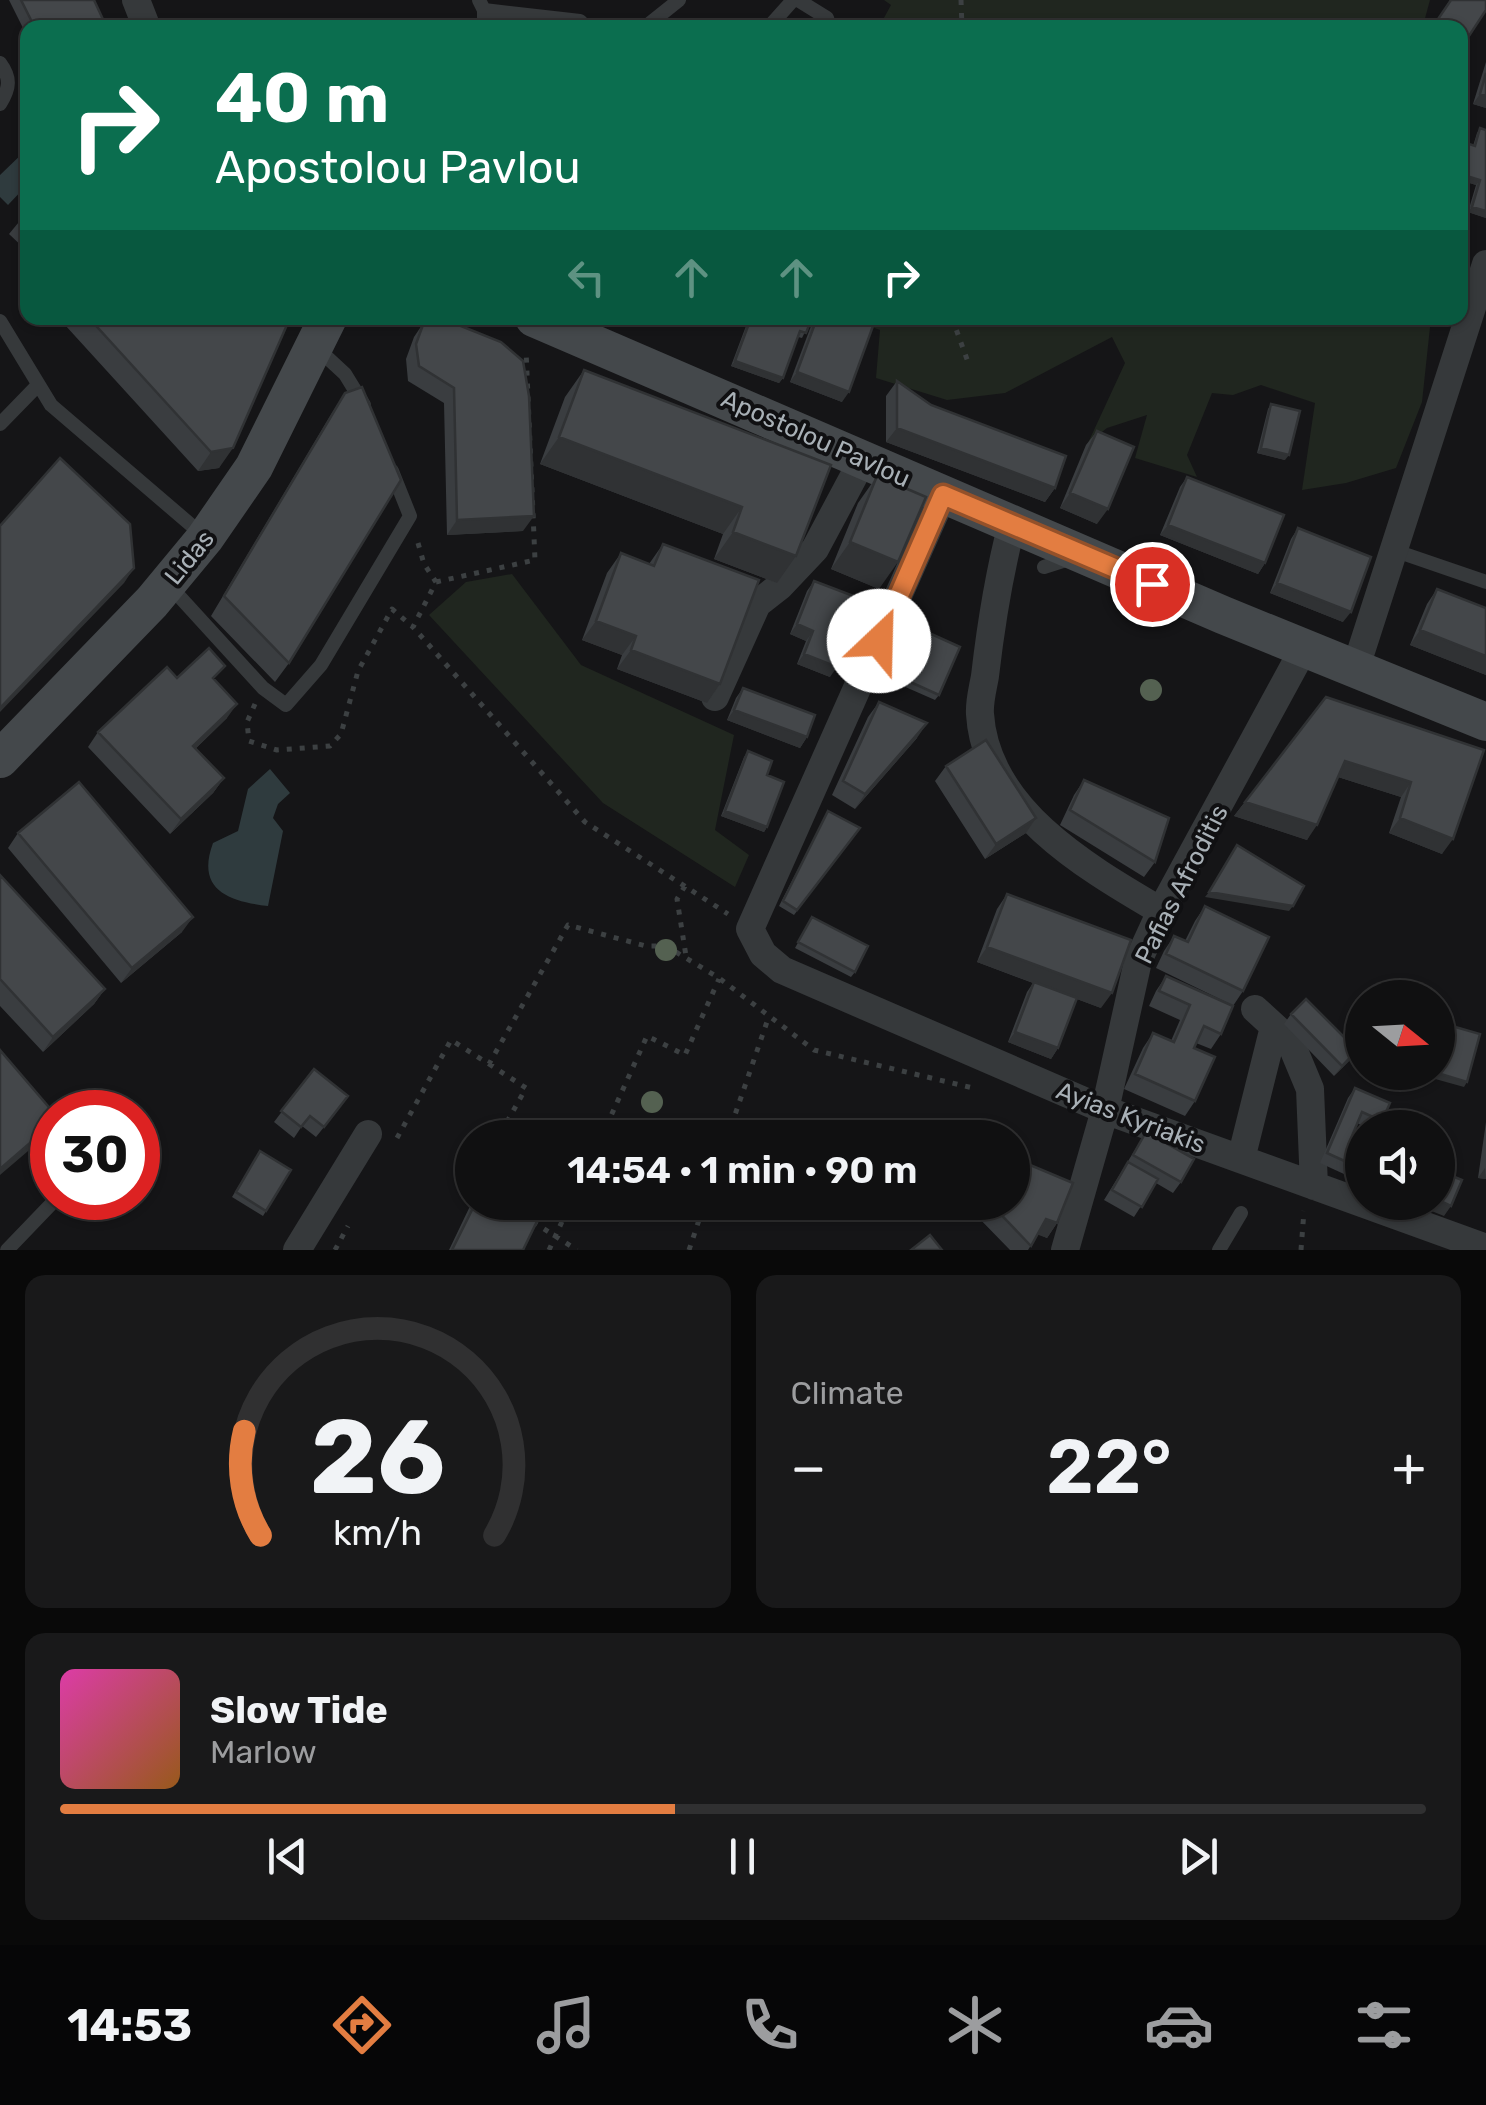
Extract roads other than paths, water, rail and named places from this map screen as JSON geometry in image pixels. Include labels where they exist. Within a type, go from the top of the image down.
[{"type":"main road","name":"Apostolou Pavlou","points":[[530,326],[862,459],[1486,722]]},
{"type":"main road","name":"Lidas","points":[[0,759],[168,584],[205,538],[254,467],[322,332]]},
{"type":"street","points":[[1468,320],[1486,264]]},
{"type":"street","points":[[1355,670],[1466,325]]},
{"type":"street","points":[[715,698],[757,604],[815,549],[862,459]]},
{"type":"street","name":"Ayias Kyriakis","points":[[943,495],[750,929],[763,954],[782,970],[1104,1110],[1486,1248]]},
{"type":"street","points":[[1012,524],[996,584],[980,713],[988,752],[1022,808],[1056,841],[1090,870],[1161,911]]},
{"type":"street","name":"Pafias Afroditis","points":[[1066,1250],[1104,1110],[1138,961],[1161,911],[1304,648]]},
{"type":"street","points":[[1241,1159],[1264,1018],[1290,1041],[1310,1089],[1310,1184]]},
{"type":"street","points":[[297,1250],[380,1140]]},
{"type":"lane","points":[[654,20],[679,0]]},
{"type":"lane","points":[[776,20],[795,0],[827,20]]},
{"type":"lane","points":[[482,5],[580,20]]},
{"type":"lane","points":[[0,63],[9,76],[8,90],[0,104]]},
{"type":"lane","points":[[0,322],[5,342],[63,417],[205,538]]},
{"type":"lane","points":[[322,332],[372,418]]},
{"type":"lane","points":[[0,424],[38,386]]},
{"type":"lane","points":[[168,584],[262,688],[286,704],[321,664],[410,516],[384,450]]},
{"type":"lane","points":[[1394,550],[1486,582]]},
{"type":"lane","points":[[1044,567],[1081,554]]},
{"type":"lane","points":[[1218,1250],[1241,1213]]},
{"type":"lane","points":[[7,1250],[36,1220]]}]
